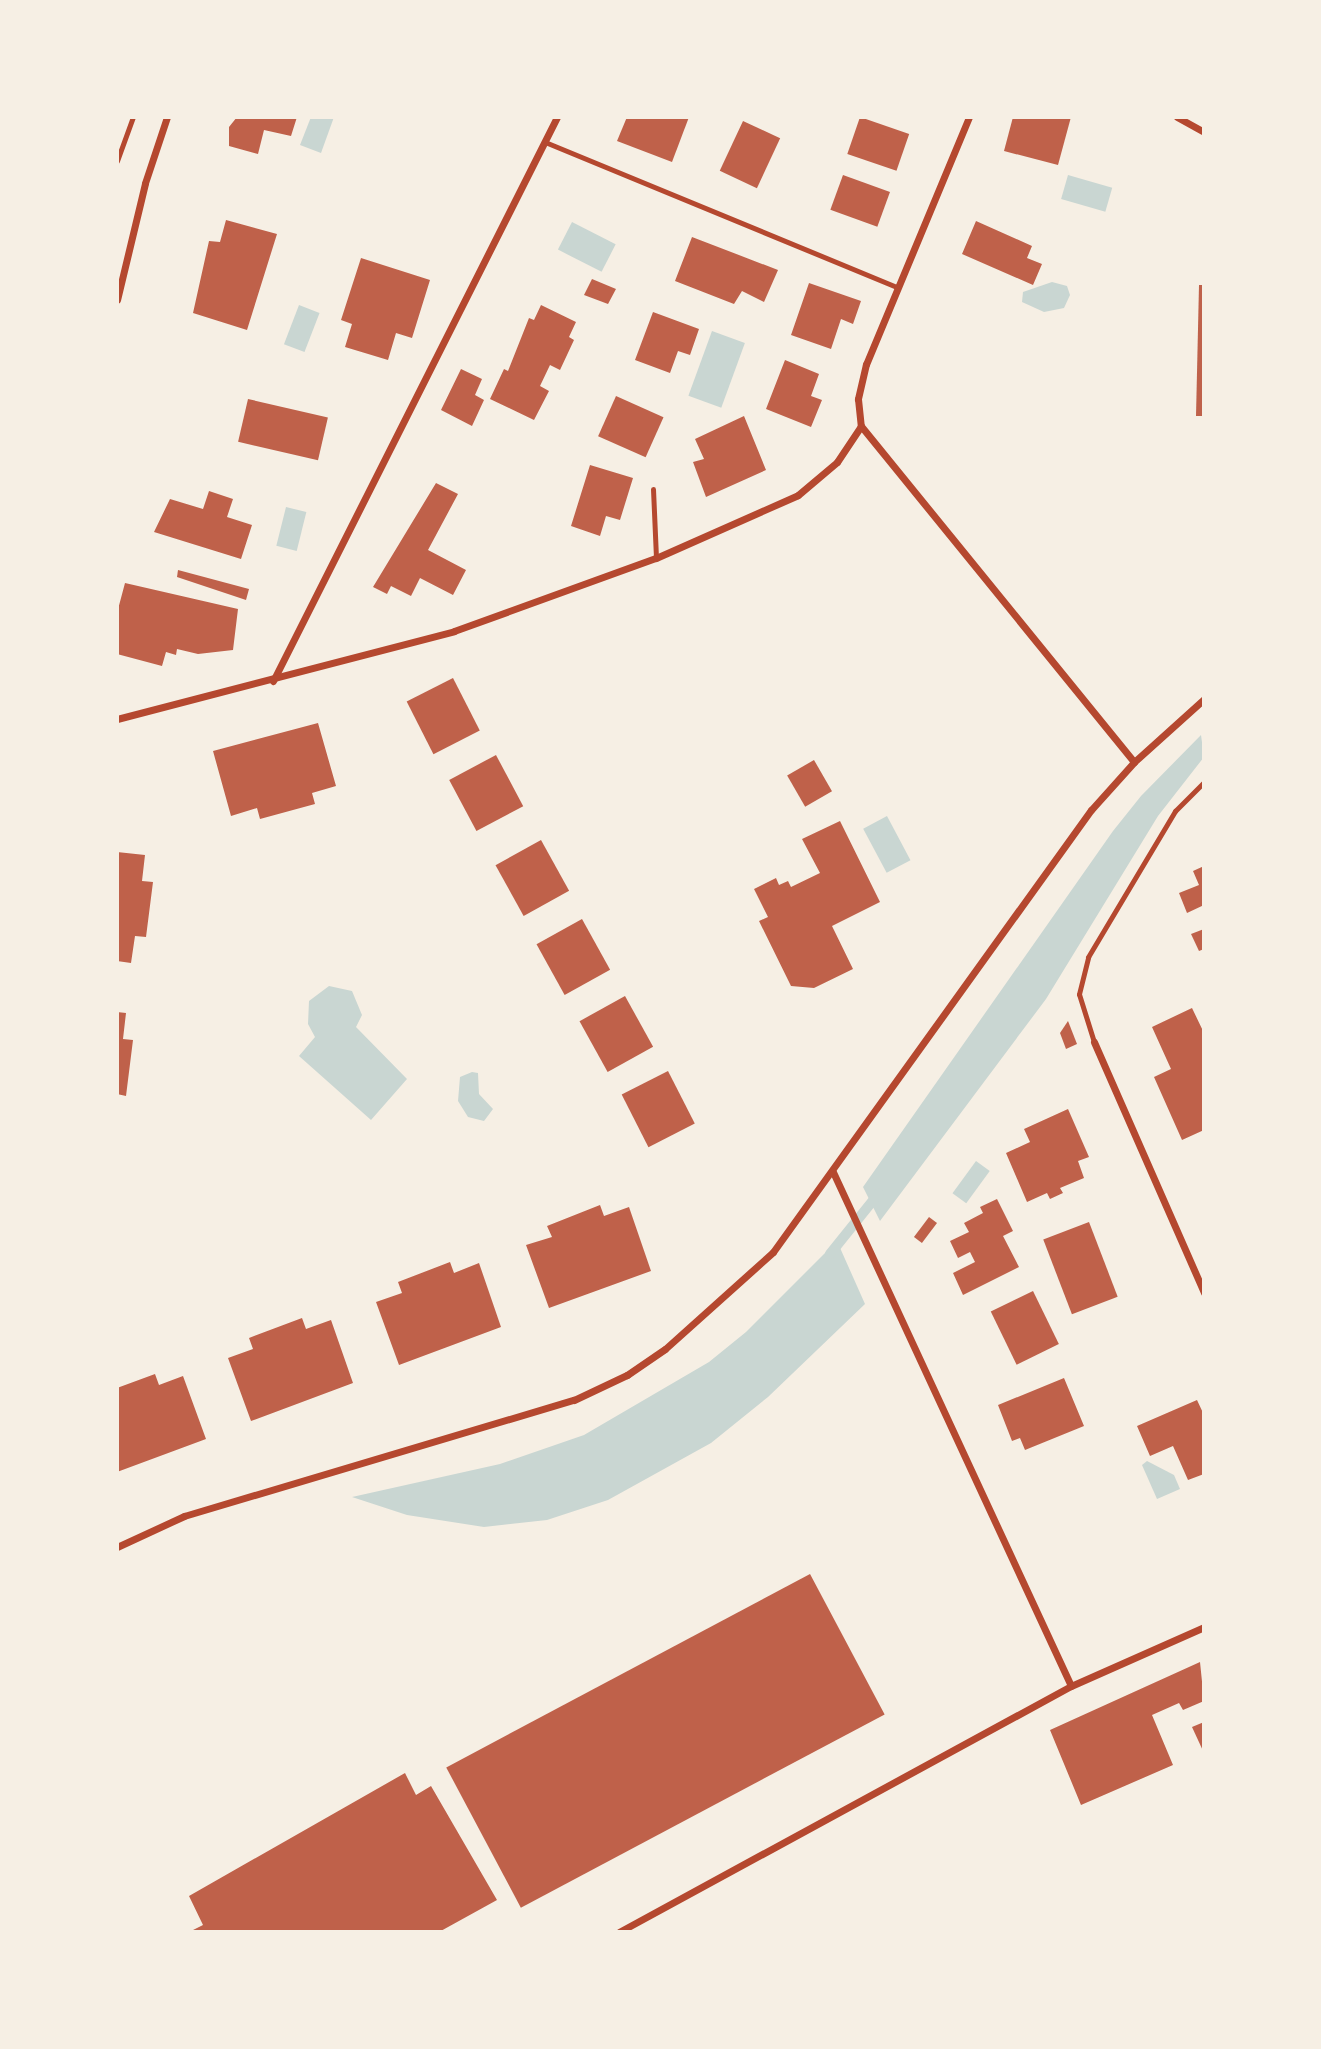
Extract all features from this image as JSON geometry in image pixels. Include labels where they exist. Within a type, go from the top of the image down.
[{"type":"street","points":[[117,300],[145,183],[167,117]]},
{"type":"street","points":[[272,681],[557,117]]},
{"type":"street","points":[[117,719],[272,681],[506,616],[656,558],[798,495],[837,462],[861,426],[860,383],[897,287],[969,117]]},
{"type":"street","points":[[1177,117],[1204,132]]},
{"type":"street","points":[[861,426],[1133,762]]},
{"type":"street","points":[[117,1547],[184,1516],[461,1437],[605,1387],[665,1349],[736,1290],[773,1252],[1083,821],[1133,762],[1204,699]]},
{"type":"street","points":[[1094,1042],[1204,1293]]},
{"type":"street","points":[[833,1172],[1071,1686]]},
{"type":"street","points":[[619,1932],[1071,1686],[1204,1627]]},
{"type":"lane","points":[[545,142],[897,287]]},
{"type":"lane","points":[[653,489],[656,558]]},
{"type":"lane","points":[[1094,1042],[1080,995],[1088,957],[1175,811],[1204,782]]},
{"type":"path","points":[[117,161],[133,117]]},
{"type":"shaded area","points":[[311,117],[334,117],[321,153],[300,145]]},
{"type":"shaded area","points":[[1068,175],[1112,188],[1105,212],[1061,199]]},
{"type":"shaded area","points":[[572,222],[616,244],[602,272],[558,250]]},
{"type":"shaded area","points":[[1052,282],[1067,286],[1070,295],[1064,308],[1044,312],[1022,302],[1023,292]]},
{"type":"shaded area","points":[[299,305],[320,313],[304,352],[284,344]]},
{"type":"shaded area","points":[[712,331],[745,343],[721,408],[688,396]]},
{"type":"shaded area","points":[[286,507],[306,512],[297,551],[276,546]]},
{"type":"shaded area","points":[[1201,735],[1204,757],[1158,816],[1046,999],[880,1221],[863,1187],[1113,831],[1141,796]]},
{"type":"shaded area","points":[[887,816],[910,860],[887,873],[863,829]]},
{"type":"shaded area","points":[[329,986],[352,991],[362,1015],[356,1027],[407,1079],[371,1120],[299,1056],[315,1037],[308,1024],[309,1001]]},
{"type":"shaded area","points":[[472,1072],[478,1073],[479,1094],[493,1109],[484,1121],[468,1117],[458,1101],[460,1077]]},
{"type":"shaded area","points":[[976,1161],[990,1171],[966,1203],[952,1193]]},
{"type":"shaded area","points":[[837,1241],[865,1304],[768,1397],[711,1443],[608,1500],[547,1520],[484,1527],[407,1515],[352,1497],[500,1464],[584,1435],[709,1362],[746,1332]]},
{"type":"shaded area","points":[[1147,1461],[1174,1475],[1180,1489],[1157,1499],[1142,1465]]},
{"type":"building","points":[[237,117],[297,117],[291,136],[264,130],[258,154],[229,146],[229,127]]},
{"type":"building","points":[[627,117],[689,117],[672,162],[617,141]]},
{"type":"building","points":[[860,117],[909,134],[896,171],[847,154]]},
{"type":"building","points":[[1013,117],[1071,117],[1058,165],[1004,151]]},
{"type":"building","points":[[743,121],[780,138],[757,188],[720,171]]},
{"type":"building","points":[[843,175],[890,192],[877,227],[830,210]]},
{"type":"building","points":[[226,220],[277,234],[247,330],[193,313],[209,241],[220,242]]},
{"type":"building","points":[[976,221],[1032,246],[1027,258],[1042,264],[1033,285],[962,254]]},
{"type":"building","points":[[692,237],[778,270],[764,302],[742,291],[734,304],[675,281]]},
{"type":"building","points":[[361,258],[430,280],[412,338],[396,333],[388,360],[345,347],[352,324],[341,320]]},
{"type":"building","points":[[592,279],[616,289],[608,304],[584,295]]},
{"type":"building","points":[[809,283],[861,301],[853,324],[841,319],[831,349],[791,335]]},
{"type":"building","points":[[1199,285],[1204,285],[1204,416],[1196,416]]},
{"type":"building","points":[[541,305],[576,322],[569,337],[574,340],[560,370],[550,365],[540,386],[549,391],[534,420],[490,399],[504,369],[508,371],[529,318],[534,320]]},
{"type":"building","points":[[653,312],[699,329],[690,355],[678,351],[670,373],[635,360]]},
{"type":"building","points":[[785,360],[819,374],[811,396],[822,400],[811,427],[766,409]]},
{"type":"building","points":[[461,369],[482,379],[475,395],[484,400],[472,426],[441,410]]},
{"type":"building","points":[[616,396],[664,417],[646,457],[598,436]]},
{"type":"building","points":[[248,399],[328,417],[318,460],[238,442]]},
{"type":"building","points":[[744,416],[766,470],[706,497],[693,462],[704,459],[695,439]]},
{"type":"building","points":[[590,465],[633,478],[620,520],[606,516],[600,536],[571,526]]},
{"type":"building","points":[[436,483],[458,494],[428,550],[466,570],[453,595],[420,578],[411,596],[391,586],[387,594],[373,587]]},
{"type":"building","points":[[209,491],[233,499],[227,517],[252,525],[241,559],[154,532],[170,499],[203,509]]},
{"type":"building","points":[[178,570],[249,589],[246,600],[177,577]]},
{"type":"building","points":[[125,583],[238,609],[233,650],[198,654],[177,649],[176,655],[166,652],[162,666],[117,654],[117,613]]},
{"type":"building","points":[[453,678],[480,731],[433,754],[407,702]]},
{"type":"building","points":[[318,723],[336,786],[312,793],[315,804],[260,819],[257,808],[231,816],[213,751]]},
{"type":"building","points":[[496,755],[523,806],[476,831],[449,780]]},
{"type":"building","points":[[814,760],[832,791],[805,807],[787,776]]},
{"type":"building","points":[[840,821],[880,902],[832,926],[853,969],[814,988],[791,986],[759,921],[768,917],[754,889],[776,878],[779,885],[788,881],[791,887],[820,873],[802,839]]},
{"type":"building","points":[[541,840],[569,891],[524,916],[496,865]]},
{"type":"building","points":[[117,852],[145,855],[142,881],[153,882],[146,937],[135,936],[131,963],[117,961]]},
{"type":"building","points":[[1204,866],[1204,905],[1187,913],[1179,893],[1199,885],[1193,871]]},
{"type":"building","points":[[582,919],[610,970],[565,995],[537,944]]},
{"type":"building","points":[[1204,929],[1204,949],[1199,951],[1191,934]]},
{"type":"building","points":[[625,996],[653,1047],[608,1072],[580,1021]]},
{"type":"building","points":[[1192,1008],[1204,1033],[1204,1130],[1182,1140],[1154,1077],[1171,1069],[1152,1027]]},
{"type":"building","points":[[117,1012],[126,1013],[123,1039],[133,1040],[126,1096],[117,1094]]},
{"type":"building","points":[[1068,1021],[1077,1044],[1066,1049],[1060,1033]]},
{"type":"building","points":[[668,1071],[695,1124],[648,1147],[622,1095]]},
{"type":"building","points":[[1068,1109],[1089,1157],[1078,1161],[1084,1178],[1060,1188],[1063,1193],[1050,1199],[1047,1193],[1027,1202],[1006,1153],[1030,1142],[1024,1129]]},
{"type":"building","points":[[997,1199],[1013,1231],[1003,1236],[1019,1267],[963,1295],[953,1273],[975,1262],[970,1252],[958,1258],[950,1241],[969,1232],[964,1223],[983,1213],[980,1207]]},
{"type":"building","points":[[600,1205],[604,1216],[629,1207],[651,1271],[549,1308],[526,1245],[552,1237],[547,1226]]},
{"type":"building","points":[[929,1217],[937,1223],[922,1243],[914,1237]]},
{"type":"building","points":[[1089,1222],[1118,1297],[1072,1314],[1043,1240]]},
{"type":"building","points":[[450,1262],[454,1273],[479,1263],[501,1327],[399,1365],[376,1302],[402,1293],[398,1282]]},
{"type":"building","points":[[1033,1291],[1059,1344],[1017,1365],[991,1312]]},
{"type":"building","points":[[302,1318],[306,1329],[331,1320],[353,1383],[251,1421],[228,1358],[253,1349],[249,1338]]},
{"type":"building","points":[[155,1374],[159,1385],[183,1376],[206,1439],[117,1472],[117,1388]]},
{"type":"building","points":[[1064,1378],[1084,1426],[1025,1450],[1020,1438],[1012,1441],[998,1405]]},
{"type":"building","points":[[1197,1400],[1204,1415],[1204,1474],[1188,1480],[1173,1446],[1150,1456],[1137,1426]]},
{"type":"building","points":[[810,1574],[885,1714],[521,1908],[446,1767]]},
{"type":"building","points":[[1200,1662],[1204,1701],[1183,1710],[1179,1703],[1152,1715],[1173,1765],[1081,1805],[1050,1730]]},
{"type":"building","points":[[1204,1722],[1204,1753],[1192,1727]]},
{"type":"building","points":[[405,1773],[416,1795],[431,1786],[497,1900],[439,1932],[189,1932],[203,1925],[189,1896]]},
{"type":"waterway","points":[[830,1254],[879,1193]]}]
